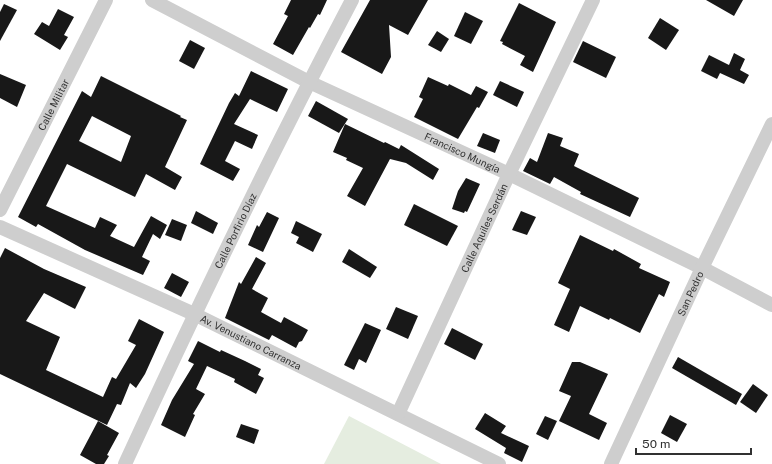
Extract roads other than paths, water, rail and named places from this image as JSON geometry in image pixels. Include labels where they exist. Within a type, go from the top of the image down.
[{"type":"street","name":"Calle Militar","points":[[0,210],[106,0]]},
{"type":"street","name":"Francisco Mungía","points":[[152,0],[309,82],[509,174],[702,268],[772,305]]},
{"type":"street","name":"Calle Porfirio Díaz","points":[[125,464],[194,314],[309,82],[352,0]]},
{"type":"street","name":"Calle Aquiles Serdán","points":[[398,414],[509,174],[593,0]]},
{"type":"street","name":"San Pedro","points":[[611,464],[702,268],[772,124]]},
{"type":"street","name":"Av. Venustiano Carranza","points":[[0,227],[194,314],[498,464]]}]
